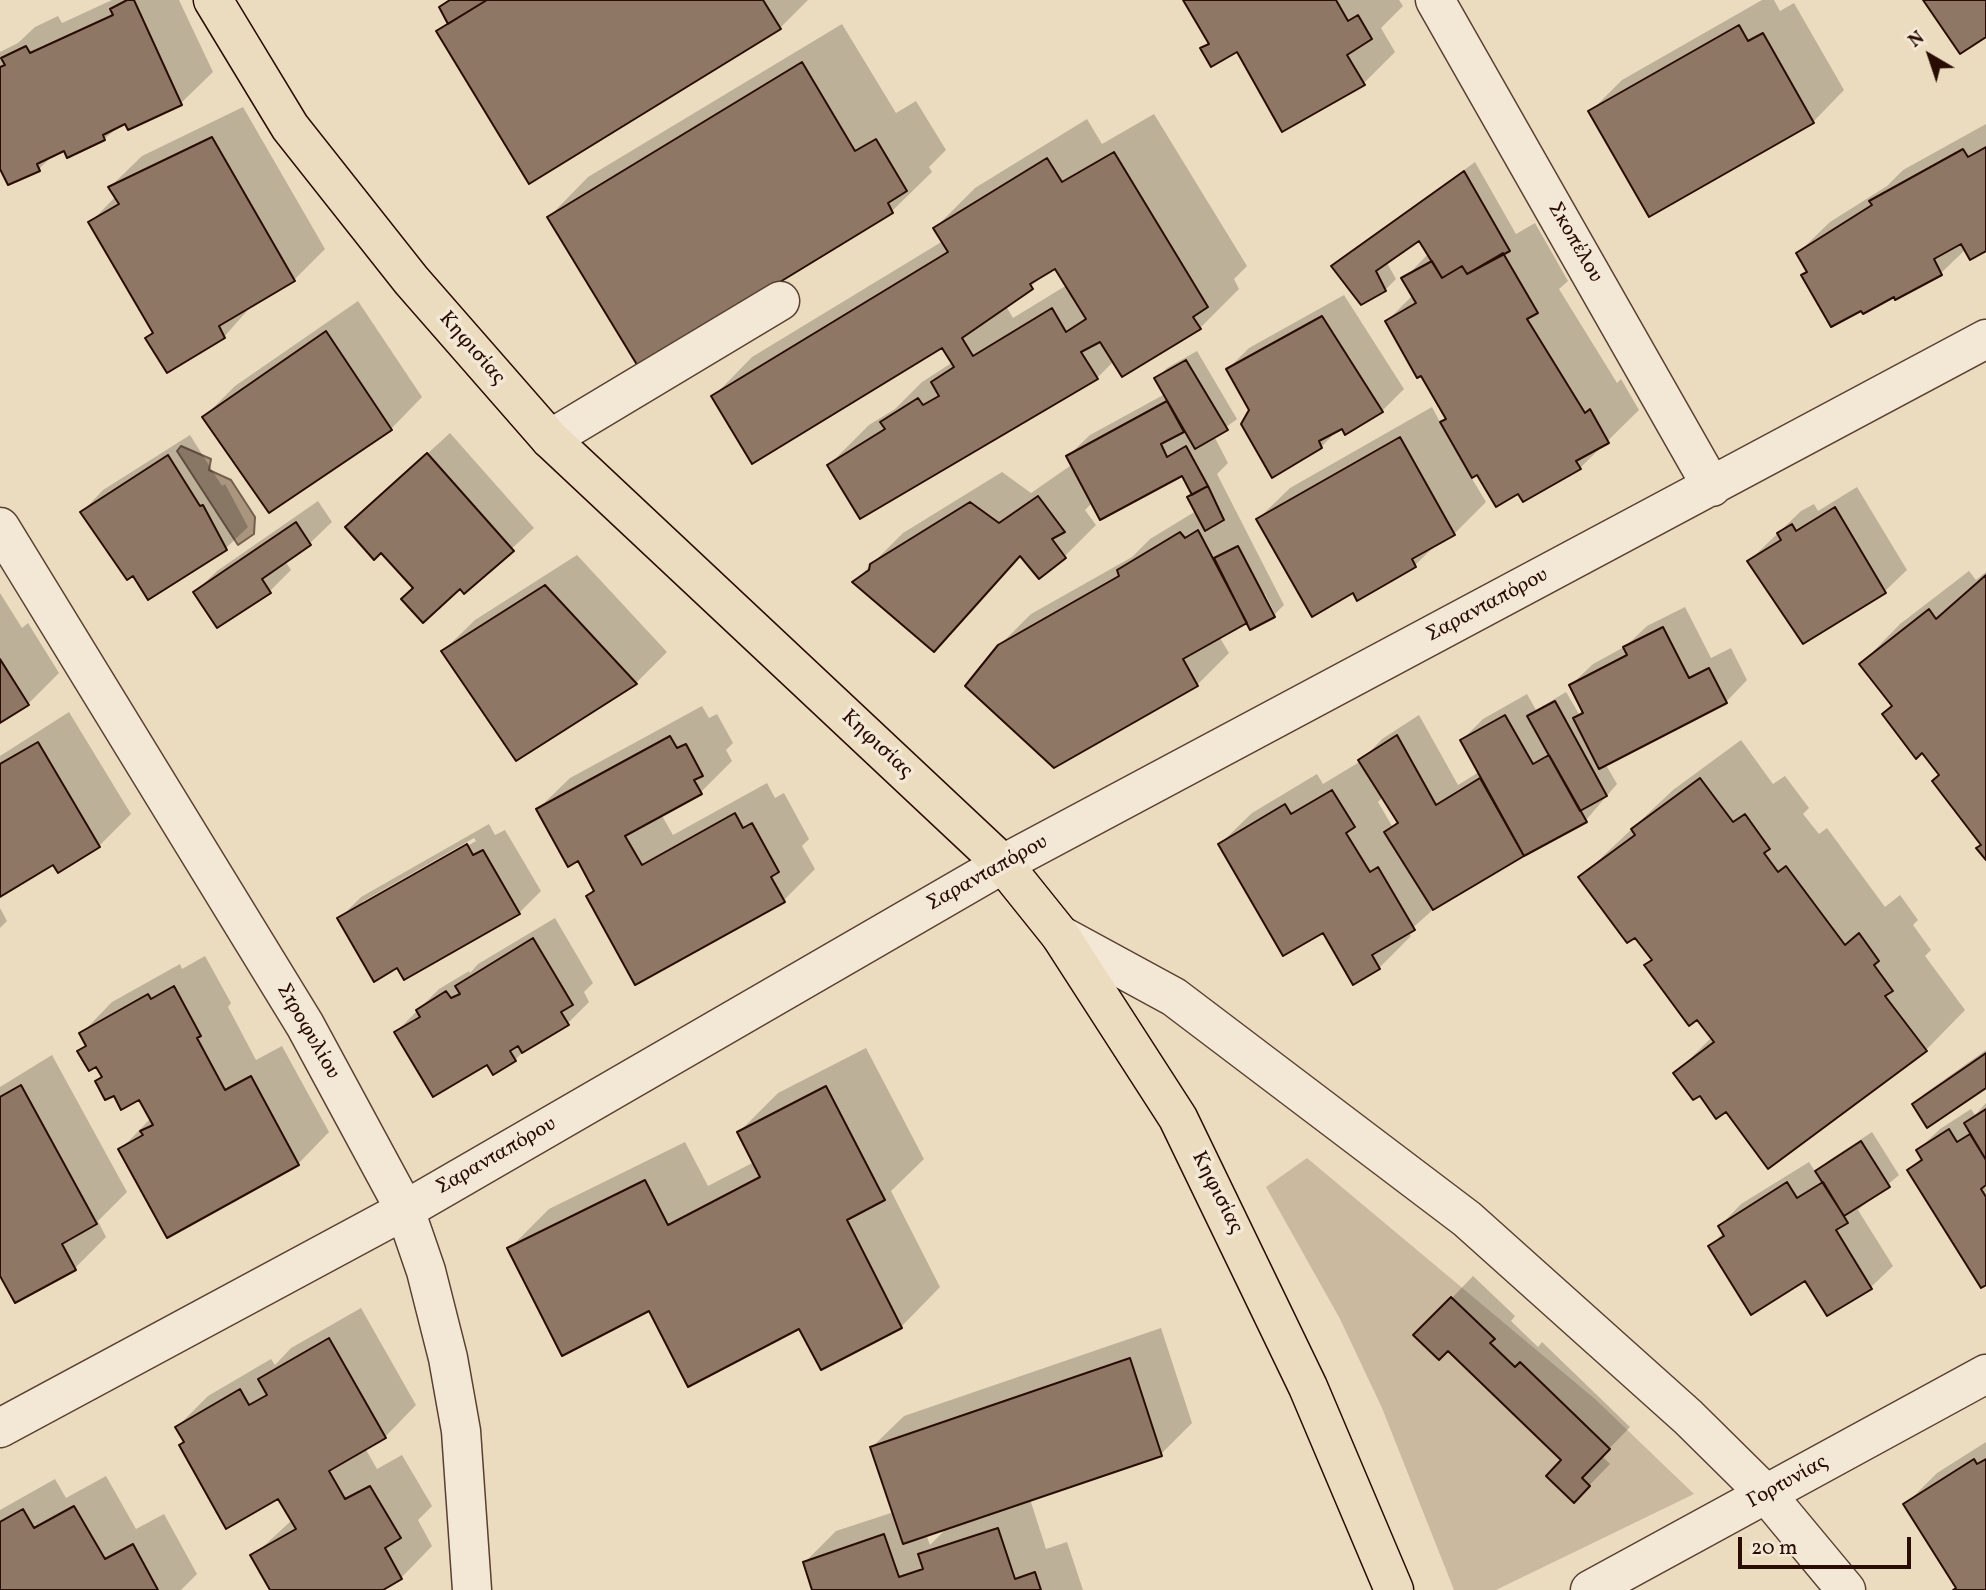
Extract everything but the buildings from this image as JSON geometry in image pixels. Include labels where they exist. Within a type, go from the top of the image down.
[{"type":"main road","name":"Κηφισίας","points":[[213,0],[290,127],[411,281],[550,439],[1003,864],[1060,935],[1178,1118],[1308,1387],[1394,1590]]},
{"type":"street","name":"Σκοπέλου","points":[[1435,0],[1712,487]]},
{"type":"street","points":[[550,439],[779,301]]},
{"type":"street","name":"Σαρανταπόρου","points":[[0,1428],[405,1210],[1003,864],[1986,339]]},
{"type":"street","name":"Στροφυλίου","points":[[0,527],[304,1025],[405,1210],[426,1271],[448,1358],[461,1431],[472,1590]]},
{"type":"street","points":[[1060,935],[1174,997],[1467,1219],[1688,1417],[1767,1494],[1846,1590]]},
{"type":"street","name":"Γορτυνίας","points":[[1590,1590],[1986,1374]]},
{"type":"shaded area","points":[[181,446],[211,459],[209,470],[231,480],[255,517],[254,534],[238,545],[177,451]]},
{"type":"shaded area","points":[[1307,1158],[1595,1399],[1694,1494],[1496,1590],[1454,1590],[1382,1408],[1340,1319],[1266,1187]]}]
